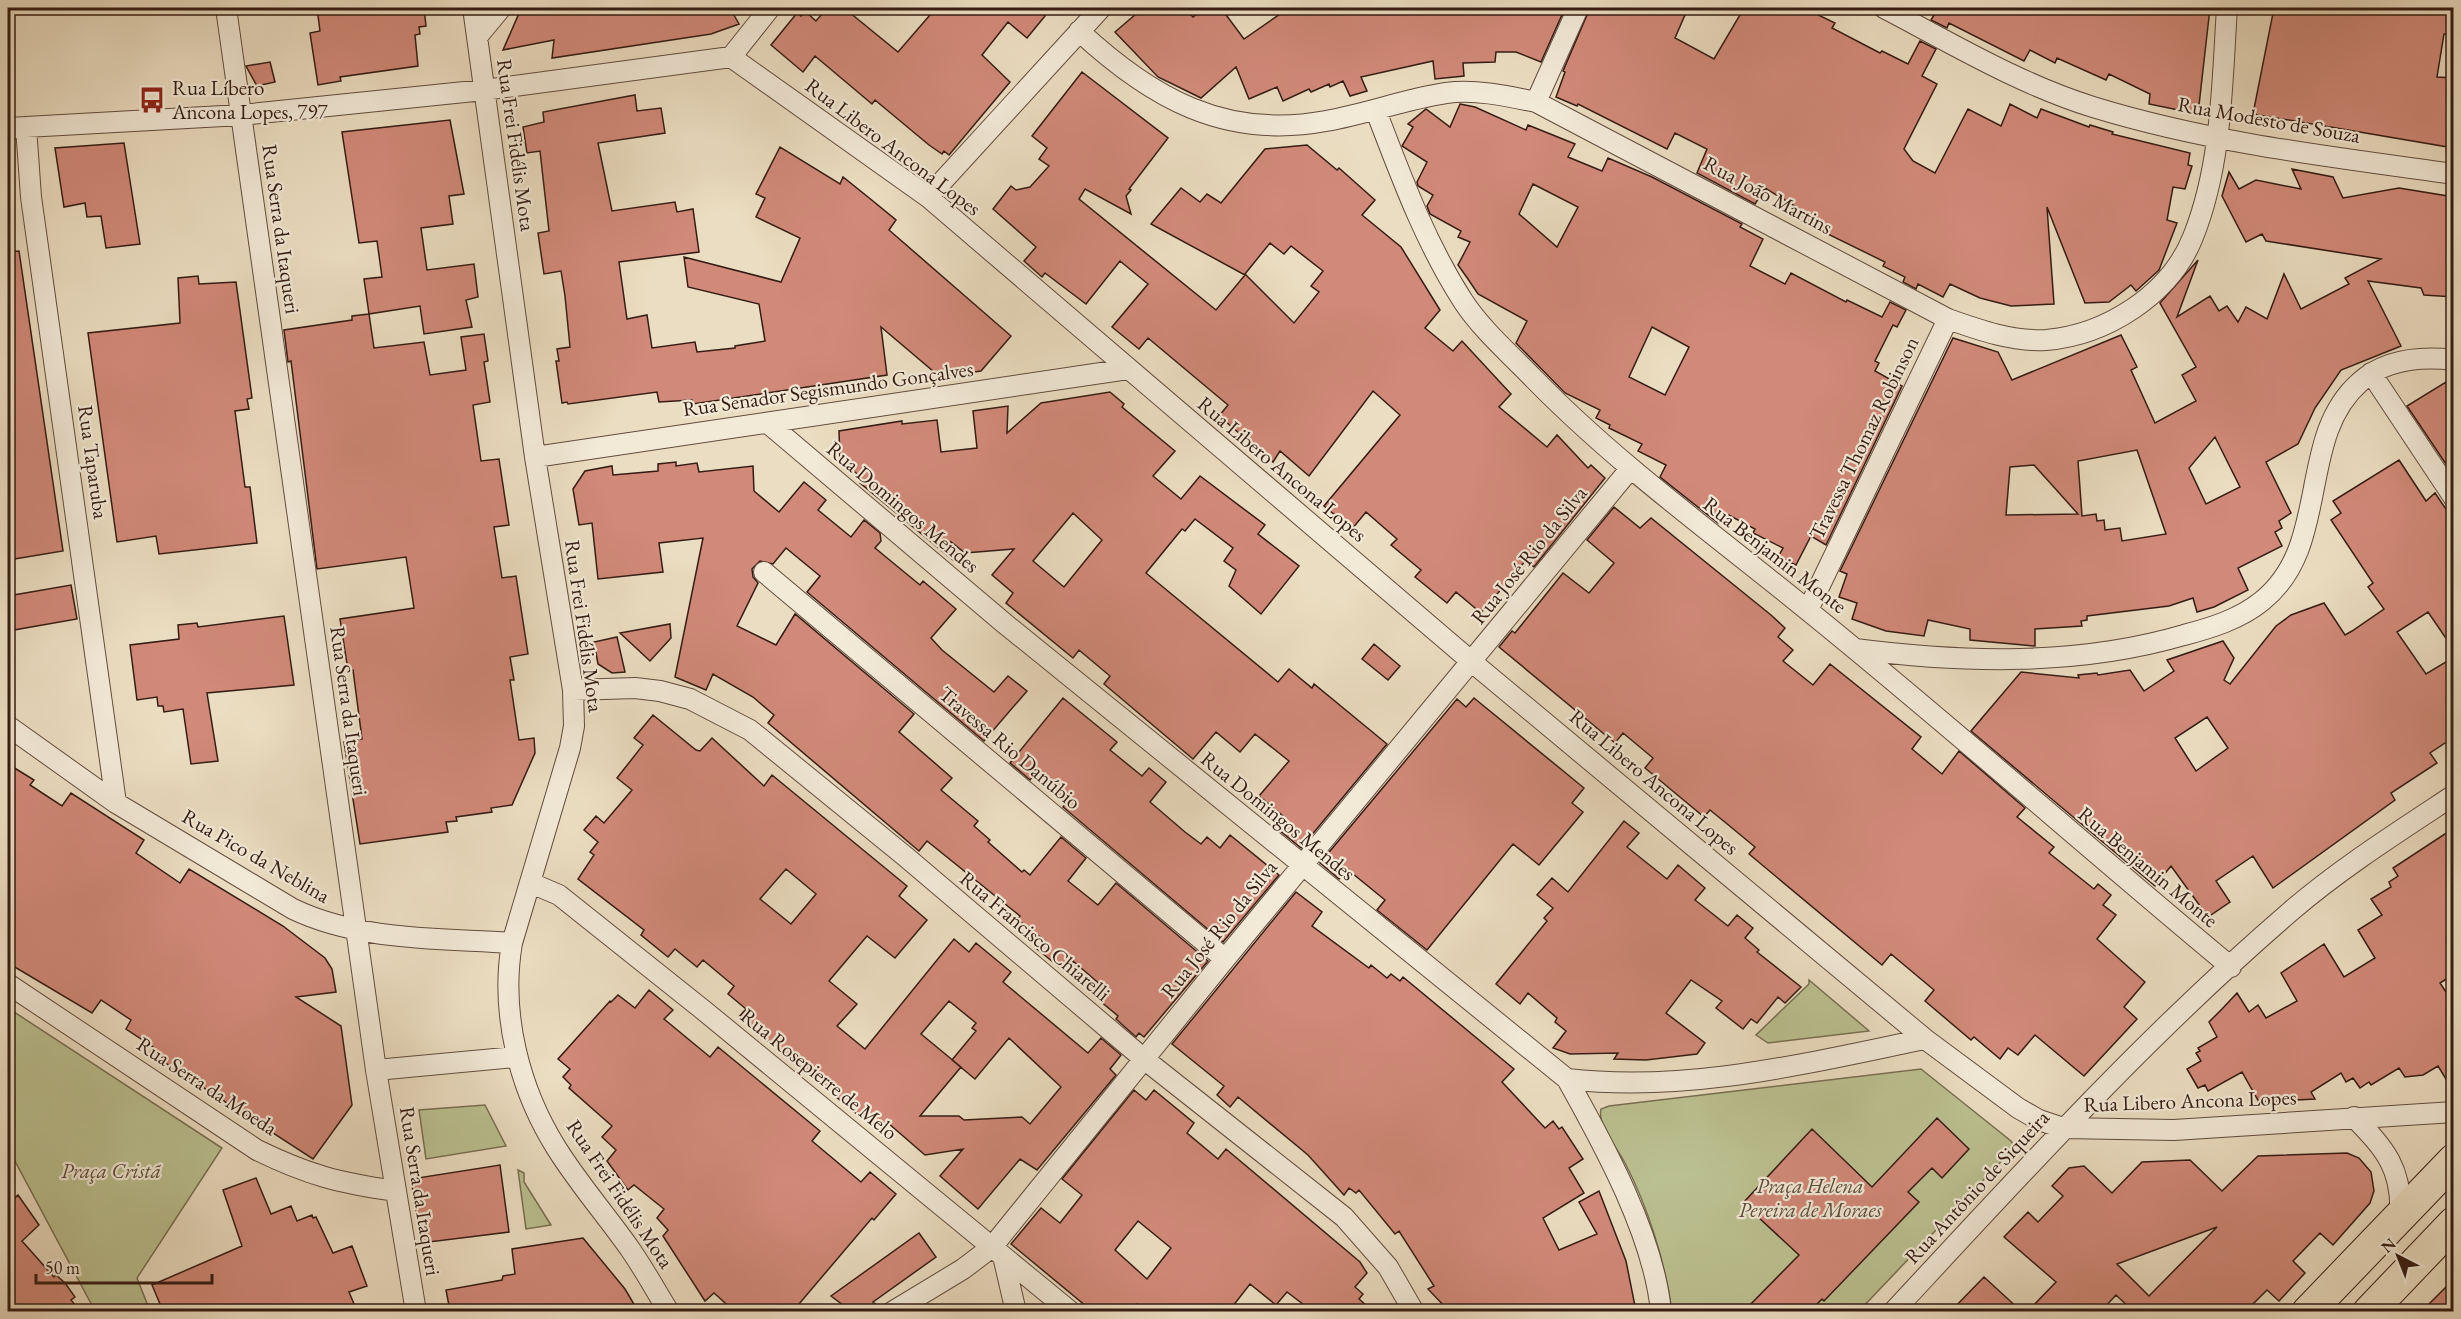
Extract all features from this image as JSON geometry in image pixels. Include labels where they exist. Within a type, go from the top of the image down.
[{"type":"main road","points":[[2308,1311],[2454,1160]]},
{"type":"main road","points":[[2369,1311],[2454,1223]]},
{"type":"street","name":"Rua Serra da Itaqueri","points":[[226,8],[376,1070],[416,1311]]},
{"type":"street","name":"Rua Frei Fidélis Mota","points":[[473,8],[535,457],[573,690],[574,726],[570,748],[512,943],[507,971],[516,1057],[530,1094],[556,1147],[630,1249],[669,1311]]},
{"type":"street","points":[[477,37],[501,8]]},
{"type":"street","points":[[17,127],[241,116],[484,90],[731,57],[770,8]]},
{"type":"street","points":[[928,197],[1101,8]]},
{"type":"street","points":[[1536,102],[1578,8]]},
{"type":"street","name":"Rua Modesto de Souza","points":[[1884,8],[2020,78],[2091,106],[2218,140],[2454,174]]},
{"type":"street","name":"Rua João Martins","points":[[1078,31],[1114,64],[1147,88],[1186,108],[1220,118],[1272,125],[1322,122],[1446,93],[1478,92],[1536,102],[1948,319],[1982,331],[2045,340],[2074,334],[2116,320],[2162,284],[2180,261],[2193,238],[2218,140],[2227,8]]},
{"type":"street","name":"Rua Libero Ancona Lopes","points":[[731,57],[928,197],[1472,662],[1925,1038],[2018,1108],[2039,1120],[2064,1128],[2174,1130],[2454,1112]]},
{"type":"street","name":"Rua Benjamin Monte","points":[[1376,111],[1407,194],[1464,303],[1561,407],[1630,469],[1855,649],[2230,967]]},
{"type":"street","name":"Rua Taparuba","points":[[17,127],[31,196],[116,803]]},
{"type":"street","name":"Travessa Thomaz Robinson","points":[[1808,610],[1948,319]]},
{"type":"street","points":[[1855,649],[1956,658],[2080,656],[2170,640],[2221,625],[2263,600],[2293,565],[2309,522],[2318,468],[2337,408],[2346,394],[2371,373],[2389,364],[2411,359],[2454,360]]},
{"type":"street","name":"Rua Senador Segismundo Gonçalves","points":[[535,457],[1128,369]]},
{"type":"street","points":[[2371,373],[2454,498]]},
{"type":"street","name":"Rua Domingos Mendes","points":[[769,424],[1004,624],[1567,1079],[1603,1143],[1631,1208],[1645,1246],[1661,1311]]},
{"type":"street","name":"Rua José Rio da Silva","points":[[892,1311],[998,1251],[1143,1059],[1630,469]]},
{"type":"street","name":"Travessa Rio Danúbio","points":[[764,572],[1225,959]]},
{"type":"street","name":"Rua Francisco Chiarelli","points":[[573,690],[636,688],[660,691],[690,699],[750,730],[906,857],[1143,1059],[1344,1217],[1388,1267],[1414,1311]]},
{"type":"street","name":"Rua Pico da Neblina","points":[[8,726],[116,803],[293,909],[318,921],[356,931],[512,943]]},
{"type":"street","name":"Rua Antônio de Siqueira","points":[[1893,1311],[2064,1128],[2230,967],[2291,911],[2340,872],[2454,795]]},
{"type":"street","name":"Rua Rosepierre de Melo","points":[[531,883],[568,902],[1071,1311]]},
{"type":"street","name":"Rua Serra da Moeda","points":[[8,984],[257,1150],[300,1171],[337,1182],[396,1191]]},
{"type":"street","points":[[1567,1079],[1614,1084],[1673,1083],[1741,1075],[1925,1038]]},
{"type":"street","points":[[376,1070],[516,1057]]},
{"type":"street","points":[[2354,1117],[2384,1148],[2402,1196],[2400,1217]]},
{"type":"street","points":[[998,1251],[1016,1311]]},
{"type":"green space","points":[[1809,980],[1869,1031],[1768,1043],[1756,1035],[1809,984]]},
{"type":"green space","name":"Praça Cristã","points":[[8,1008],[222,1148],[137,1278],[150,1311],[95,1311],[8,1148]]},
{"type":"green space","name":"Praça Helena Pereira de Moraes","points":[[1921,1069],[2011,1141],[2015,1147],[1859,1311],[1672,1311],[1660,1254],[1648,1216],[1625,1163],[1605,1129],[1601,1109],[1609,1106]]},
{"type":"green space","points":[[485,1105],[506,1146],[426,1159],[419,1110]]},
{"type":"green space","points":[[518,1170],[524,1173],[524,1182],[551,1225],[526,1229]]},
{"type":"building","points":[[317,8],[424,8],[426,26],[419,27],[420,34],[415,35],[418,66],[340,77],[341,81],[318,85],[310,33],[320,31]]},
{"type":"building","points":[[538,8],[730,8],[739,24],[711,34],[552,58],[554,40],[503,50],[520,11]]},
{"type":"building","points":[[827,8],[844,8],[898,52],[936,8],[1038,8],[1045,16],[1027,38],[1008,22],[982,55],[1010,82],[949,155],[944,151],[942,154],[929,145],[875,100],[872,104],[815,56],[803,72],[771,45],[797,13],[801,16],[806,12],[816,21]]},
{"type":"building","points":[[1143,8],[1185,8],[1193,17],[1205,8],[1221,8],[1244,39],[1280,14],[1276,8],[1565,8],[1541,62],[1516,52],[1496,52],[1495,62],[1463,63],[1464,76],[1435,79],[1433,61],[1361,77],[1367,91],[1350,96],[1343,81],[1311,92],[1309,89],[1283,101],[1277,87],[1249,99],[1236,67],[1201,98],[1158,77],[1115,32]]},
{"type":"building","points":[[1590,8],[1688,8],[1675,38],[1714,59],[1744,8],[1804,8],[1835,23],[1832,28],[1880,53],[1882,51],[1908,64],[1920,41],[1936,49],[1922,76],[1937,84],[1904,149],[1913,161],[1935,173],[1968,109],[2001,126],[2010,104],[2037,118],[2041,109],[2089,127],[2090,125],[2113,132],[2112,134],[2190,153],[2188,165],[2192,166],[2185,189],[2173,187],[2167,220],[2177,223],[2159,270],[2136,291],[2131,285],[2109,302],[2085,303],[2047,207],[2054,304],[2011,306],[1980,298],[1950,284],[1943,297],[1918,284],[1916,289],[1903,282],[1905,277],[1883,266],[1885,262],[1793,217],[1798,208],[1765,188],[1755,204],[1697,173],[1707,149],[1675,133],[1667,149],[1578,104],[1577,106],[1556,97],[1565,72],[1563,71]]},
{"type":"building","points":[[1918,8],[2210,8],[2198,114],[2149,104],[2150,94],[2109,74],[2106,80],[2057,58],[2055,63],[2030,50],[2024,61],[1949,23],[1947,28],[1931,20],[1934,15]]},
{"type":"building","points":[[2274,8],[2454,8],[2454,35],[2444,34],[2437,77],[2454,78],[2454,148],[2253,114]]},
{"type":"building","points":[[270,62],[275,82],[257,86],[246,66]]},
{"type":"building","points":[[1082,72],[1168,138],[1129,189],[1131,190],[1126,196],[1131,214],[1085,189],[1079,199],[1216,310],[1245,275],[1151,224],[1181,188],[1200,202],[1207,194],[1221,203],[1265,149],[1307,145],[1337,170],[1339,168],[1375,200],[1362,215],[1401,247],[1440,310],[1425,328],[1453,351],[1462,341],[1511,394],[1499,407],[1547,447],[1557,435],[1588,468],[1591,465],[1605,478],[1534,567],[1526,560],[1481,613],[1456,592],[1447,603],[1415,577],[1421,570],[1391,545],[1397,539],[1366,512],[1352,529],[1324,506],[1400,415],[1373,391],[1309,476],[1280,451],[1273,462],[1219,416],[1228,405],[1148,338],[1139,349],[1112,327],[1148,284],[1120,261],[1086,304],[1045,273],[1042,277],[1024,261],[1036,247],[993,209],[1011,186],[1016,190],[1030,187],[1049,166],[1039,159],[1047,148],[1032,136]],"holes":[[[1270,243],[1284,254],[1291,246],[1323,271],[1311,286],[1319,292],[1294,323],[1245,274]]]},
{"type":"building","points":[[635,95],[637,111],[661,108],[665,133],[598,143],[612,211],[675,202],[677,212],[693,209],[699,252],[619,262],[627,319],[647,315],[652,348],[695,342],[697,352],[735,348],[735,346],[765,341],[759,304],[688,287],[684,257],[781,282],[800,238],[756,217],[765,198],[756,194],[780,147],[840,184],[843,177],[868,197],[896,220],[889,230],[1011,336],[981,371],[940,377],[881,327],[887,375],[693,404],[692,400],[659,402],[657,392],[562,403],[556,361],[559,361],[557,349],[570,347],[565,296],[561,271],[544,274],[538,233],[549,231],[540,151],[527,153],[523,127],[544,122],[543,112]]},
{"type":"building","points":[[1460,104],[1475,107],[1526,130],[1528,125],[1575,144],[1568,157],[1602,171],[1608,158],[1652,177],[1742,224],[1740,227],[1763,239],[1750,266],[1785,284],[1791,273],[1846,302],[1847,300],[1882,317],[1890,302],[1906,310],[1897,327],[1893,325],[1875,361],[1879,363],[1875,371],[1902,386],[1826,545],[1811,536],[1796,565],[1778,557],[1783,548],[1753,533],[1755,529],[1725,513],[1718,523],[1660,477],[1666,465],[1638,451],[1642,444],[1609,428],[1610,425],[1596,418],[1600,410],[1565,393],[1516,343],[1527,321],[1478,294],[1458,265],[1470,242],[1458,237],[1461,231],[1430,214],[1427,206],[1433,195],[1418,186],[1417,182],[1427,162],[1402,146],[1413,127],[1408,124],[1426,109],[1450,127]],"holes":[[[1533,184],[1578,207],[1557,247],[1519,214]],[[1652,327],[1689,347],[1665,395],[1629,377]]]},
{"type":"building","points":[[450,120],[464,194],[449,196],[453,224],[421,228],[427,270],[474,264],[478,297],[466,300],[472,327],[424,334],[420,306],[369,314],[364,279],[382,277],[377,241],[359,243],[342,132]]},
{"type":"building","points":[[124,143],[140,244],[106,248],[101,216],[87,217],[85,203],[64,207],[55,148]]},
{"type":"building","points":[[2292,169],[2333,177],[2343,198],[2399,188],[2454,197],[2454,297],[2424,295],[2421,288],[2368,281],[2401,346],[2341,370],[2315,408],[2298,444],[2266,462],[2291,513],[2279,521],[2282,528],[2275,532],[2282,546],[2238,568],[2248,590],[2214,607],[2197,612],[2193,598],[2169,606],[2087,616],[2087,620],[2081,621],[2082,626],[2035,629],[2035,646],[1970,640],[1970,629],[1928,620],[1924,636],[1886,631],[1852,619],[1857,603],[1839,597],[1847,574],[1840,571],[1953,338],[1998,352],[2012,380],[2121,335],[2137,367],[2131,370],[2155,423],[2196,401],[2182,375],[2196,367],[2160,303],[2198,260],[2177,317],[2210,296],[2219,311],[2227,306],[2238,322],[2246,307],[2267,319],[2284,274],[2301,309],[2349,284],[2345,278],[2381,259],[2266,241],[2262,234],[2246,242],[2222,196],[2229,172],[2239,189],[2256,180],[2301,189]],"holes":[[[2215,437],[2240,487],[2206,504],[2189,468]],[[2137,450],[2166,534],[2122,541],[2120,528],[2105,530],[2104,520],[2097,521],[2096,514],[2082,516],[2078,461]],[[2034,465],[2078,514],[2006,515],[2010,467]]]},
{"type":"building","points":[[19,251],[63,551],[8,560],[8,252]]},
{"type":"building","points":[[198,276],[199,284],[236,282],[252,398],[247,399],[249,409],[235,411],[245,487],[250,487],[257,543],[159,554],[156,536],[117,542],[88,333],[180,323],[178,278]]},
{"type":"building","points":[[369,314],[374,348],[424,342],[430,375],[466,370],[461,337],[484,334],[488,361],[484,362],[490,402],[473,405],[481,461],[499,459],[509,525],[494,527],[502,578],[516,576],[528,654],[510,657],[514,680],[510,680],[519,740],[534,738],[535,753],[512,805],[491,808],[492,812],[456,817],[457,821],[446,822],[448,832],[360,844],[344,742],[362,739],[353,670],[348,670],[340,619],[414,608],[406,557],[317,569],[291,361],[288,362],[284,330],[352,320],[352,316]]},
{"type":"building","points":[[2446,382],[2454,395],[2454,476],[2407,406]]},
{"type":"building","points":[[1110,392],[1124,404],[1122,407],[1175,451],[1153,476],[1181,499],[1200,476],[1265,525],[1258,534],[1299,566],[1261,614],[1229,586],[1236,570],[1224,561],[1233,548],[1195,519],[1185,531],[1182,529],[1146,573],[1278,682],[1289,669],[1312,688],[1314,684],[1387,744],[1301,848],[1274,826],[1283,816],[1259,796],[1289,761],[1255,734],[1240,752],[1216,732],[1193,759],[1104,684],[1110,676],[1079,650],[1073,658],[1006,603],[1013,593],[992,575],[1014,549],[965,553],[951,542],[953,560],[860,483],[861,477],[840,460],[839,431],[902,421],[902,424],[937,420],[941,452],[977,448],[973,411],[1008,406],[1007,433],[1041,403]],"holes":[[[1073,513],[1102,540],[1064,587],[1033,561]]]},
{"type":"building","points":[[2399,460],[2426,501],[2435,493],[2454,521],[2454,650],[2428,612],[2397,632],[2426,674],[2454,657],[2454,737],[2430,753],[2437,763],[2391,793],[2395,800],[2273,888],[2253,856],[2216,881],[2230,902],[2208,917],[2171,866],[2155,886],[1971,731],[2021,672],[2079,678],[2078,675],[2097,673],[2098,675],[2130,670],[2144,691],[2174,671],[2167,660],[2223,641],[2234,658],[2224,680],[2230,684],[2276,626],[2291,615],[2324,603],[2345,635],[2352,631],[2384,609],[2368,587],[2373,583],[2331,520],[2341,513],[2333,501]],"holes":[[[2207,717],[2228,748],[2196,771],[2175,738]]]},
{"type":"building","points":[[676,462],[676,466],[697,463],[699,472],[753,466],[754,491],[779,512],[804,482],[826,500],[818,510],[851,537],[864,520],[880,533],[881,541],[875,548],[920,585],[923,581],[956,609],[931,638],[942,650],[994,692],[1008,676],[1027,691],[984,741],[807,592],[820,576],[786,548],[773,564],[760,561],[752,569],[753,577],[758,583],[737,626],[776,645],[795,614],[914,714],[899,732],[952,778],[941,790],[978,821],[974,826],[990,840],[988,842],[1022,872],[1024,870],[1030,875],[1061,837],[1086,858],[1068,881],[1098,905],[1116,883],[1208,961],[1144,1037],[1139,1033],[1136,1037],[1116,1019],[1118,1016],[1094,996],[1102,986],[1073,961],[1064,971],[1037,949],[1044,940],[1017,919],[1020,916],[927,841],[919,851],[768,723],[774,715],[753,697],[713,674],[706,690],[675,677],[703,538],[659,543],[663,572],[598,579],[592,523],[579,525],[573,489],[585,471],[612,466],[613,475],[658,471],[658,464]]},
{"type":"building","points":[[1614,507],[1640,528],[1651,518],[1771,615],[1785,628],[1778,637],[1793,650],[1783,661],[1813,685],[1830,664],[1921,737],[1912,749],[1942,774],[1959,751],[2025,808],[2017,817],[2054,847],[2049,853],[2094,889],[2098,884],[2111,895],[2103,905],[2116,915],[2097,939],[2145,982],[2124,1007],[2137,1019],[2084,1076],[2035,1035],[2018,1055],[2008,1048],[2000,1059],[1974,1037],[1971,1040],[1925,1001],[1934,990],[1891,954],[1882,965],[1749,854],[1755,847],[1710,810],[1704,817],[1645,768],[1653,758],[1623,733],[1615,743],[1499,647],[1512,631],[1515,633],[1563,573],[1589,593],[1614,563],[1587,540]]},
{"type":"building","points":[[71,585],[77,619],[8,631],[8,596]]},
{"type":"building","points":[[284,616],[294,685],[207,693],[218,761],[191,764],[183,709],[164,712],[163,706],[158,706],[157,697],[137,700],[130,645],[179,639],[178,625],[197,623],[198,627]]},
{"type":"building","points":[[670,624],[671,638],[650,661],[620,633]]},
{"type":"building","points":[[617,637],[625,672],[612,673],[598,664],[594,642]]},
{"type":"building","points":[[1374,644],[1400,666],[1388,680],[1362,659]]},
{"type":"building","points":[[1063,698],[1117,742],[1110,750],[1142,776],[1149,768],[1166,782],[1150,802],[1185,832],[1201,844],[1207,837],[1220,848],[1230,835],[1279,875],[1223,942],[1063,807],[1066,803],[1033,776],[1030,780],[1010,763]]},
{"type":"building","points":[[1474,698],[1584,788],[1572,803],[1583,812],[1539,865],[1513,844],[1427,950],[1377,910],[1385,900],[1347,869],[1339,879],[1320,863],[1457,699],[1466,707]]},
{"type":"building","points":[[653,715],[696,750],[700,751],[712,738],[764,786],[772,775],[907,886],[899,896],[927,920],[895,958],[867,936],[829,981],[857,1004],[837,1026],[865,1049],[954,939],[969,952],[976,943],[1011,972],[1003,982],[1088,1053],[1101,1038],[1121,1055],[1110,1069],[1116,1075],[1037,1170],[1020,1159],[978,1209],[940,1176],[963,1149],[925,1155],[888,1123],[880,1133],[739,1017],[746,1009],[728,994],[734,986],[703,960],[697,967],[675,949],[668,957],[641,935],[644,930],[578,879],[594,855],[590,852],[598,842],[584,830],[596,816],[604,823],[632,790],[617,778],[643,745],[634,738]],"holes":[[[786,869],[816,894],[791,924],[760,899]],[[949,1001],[976,1023],[972,1028],[976,1031],[952,1060],[921,1034]],[[1009,1038],[1061,1087],[1030,1124],[1022,1117],[964,1120],[959,1116],[920,1116],[961,1067],[975,1079]]]},
{"type":"building","points":[[8,764],[34,780],[30,785],[62,806],[71,793],[144,840],[136,853],[180,883],[189,869],[283,926],[325,958],[332,969],[336,992],[296,997],[341,1026],[352,1105],[313,1159],[150,1053],[153,1047],[126,1029],[131,1020],[101,1000],[92,1013],[8,963]]},
{"type":"building","points":[[1624,821],[1639,833],[1627,847],[1667,879],[1678,865],[1705,888],[1695,900],[1728,926],[1737,915],[1753,928],[1745,938],[1759,950],[1757,952],[1801,987],[1785,1003],[1778,997],[1757,1023],[1751,1019],[1743,1029],[1716,1008],[1722,1001],[1691,980],[1666,1013],[1705,1043],[1697,1054],[1646,1060],[1614,1059],[1618,1053],[1570,1054],[1553,1048],[1566,1031],[1555,1022],[1557,1018],[1528,993],[1520,1004],[1496,984],[1547,921],[1544,918],[1553,908],[1537,895],[1552,878],[1568,892]]},
{"type":"building","points":[[2454,828],[2454,974],[2440,983],[2454,1004],[2454,1092],[2438,1066],[2423,1075],[2405,1077],[2399,1068],[2371,1085],[2369,1082],[2360,1088],[2353,1078],[2346,1082],[2341,1073],[2311,1092],[2315,1099],[2259,1102],[2242,1072],[2208,1091],[2205,1085],[2198,1088],[2187,1069],[2201,1061],[2196,1053],[2200,1051],[2198,1048],[2217,1037],[2209,1022],[2237,993],[2249,1012],[2258,1005],[2266,1018],[2297,1001],[2281,973],[2324,944],[2344,977],[2375,958],[2358,930],[2382,915],[2371,899],[2391,887],[2389,882],[2398,876],[2393,868]]},
{"type":"building","points":[[1296,892],[1322,912],[1312,926],[1369,968],[1371,965],[1387,978],[1391,974],[1400,981],[1403,977],[1514,1069],[1502,1082],[1545,1128],[1553,1121],[1559,1129],[1562,1127],[1583,1159],[1569,1168],[1584,1193],[1543,1218],[1559,1250],[1597,1234],[1579,1202],[1599,1191],[1626,1261],[1636,1311],[1449,1311],[1428,1289],[1434,1286],[1399,1231],[1395,1234],[1359,1190],[1356,1193],[1349,1188],[1344,1195],[1308,1155],[1238,1097],[1230,1107],[1217,1095],[1224,1086],[1172,1044]]},
{"type":"building","points":[[649,990],[673,1010],[664,1019],[710,1057],[718,1047],[820,1131],[812,1141],[861,1182],[870,1172],[896,1194],[874,1220],[872,1218],[793,1311],[734,1311],[714,1293],[705,1301],[663,1236],[668,1230],[657,1218],[664,1209],[634,1185],[628,1190],[607,1161],[616,1150],[602,1137],[612,1126],[569,1088],[571,1085],[563,1077],[570,1069],[558,1059],[610,1001],[618,995],[635,1008]]},
{"type":"building","points":[[1134,1090],[1146,1100],[1154,1090],[1194,1123],[1187,1133],[1218,1159],[1226,1149],[1360,1262],[1367,1273],[1355,1287],[1363,1294],[1359,1299],[1373,1311],[1312,1311],[1287,1292],[1276,1305],[1250,1284],[1229,1311],[1146,1311],[1137,1304],[1131,1311],[1092,1311],[1011,1244],[1041,1208],[1060,1223],[1082,1195],[1062,1179]],"holes":[[[1138,1221],[1171,1248],[1147,1279],[1115,1250]]]},
{"type":"building","points":[[1937,1118],[1969,1149],[1942,1178],[1932,1168],[1908,1192],[1919,1202],[1824,1301],[1822,1299],[1810,1311],[1744,1311],[1799,1255],[1743,1203],[1812,1129],[1872,1187]]},
{"type":"building","points":[[2347,1153],[2359,1158],[2371,1172],[2374,1191],[2370,1203],[2333,1245],[2320,1233],[2293,1261],[2305,1273],[2279,1301],[2267,1290],[2246,1311],[2133,1311],[2116,1295],[2101,1311],[2028,1311],[2056,1282],[2004,1237],[2028,1212],[2038,1222],[2063,1196],[2052,1186],[2069,1168],[2084,1166],[2112,1193],[2142,1162],[2190,1160],[2222,1191],[2258,1156]],"holes":[[[2217,1227],[2149,1296],[2117,1264]]]},
{"type":"building","points":[[500,1165],[509,1232],[421,1243],[411,1179]]},
{"type":"building","points":[[256,1178],[271,1214],[291,1206],[297,1221],[312,1215],[313,1218],[316,1217],[333,1253],[352,1246],[367,1286],[349,1292],[357,1311],[163,1311],[152,1285],[242,1246],[223,1190]]},
{"type":"building","points":[[18,1195],[39,1225],[22,1241],[54,1277],[56,1275],[65,1283],[75,1297],[71,1300],[80,1311],[8,1311],[8,1205]]},
{"type":"building","points":[[919,1233],[936,1257],[873,1302],[881,1308],[880,1311],[851,1311],[831,1296]]},
{"type":"building","points":[[583,1238],[625,1289],[638,1311],[450,1311],[446,1290],[502,1280],[503,1276],[515,1274],[512,1249]]},
{"type":"building","points":[[1984,1277],[2021,1311],[1951,1311]]},
{"type":"building","points":[[2454,1279],[2454,1311],[2422,1311]]},
{"type":"place","name":"Rua Líbero Ancona Lopes, 797","points":[[152,100]]}]
